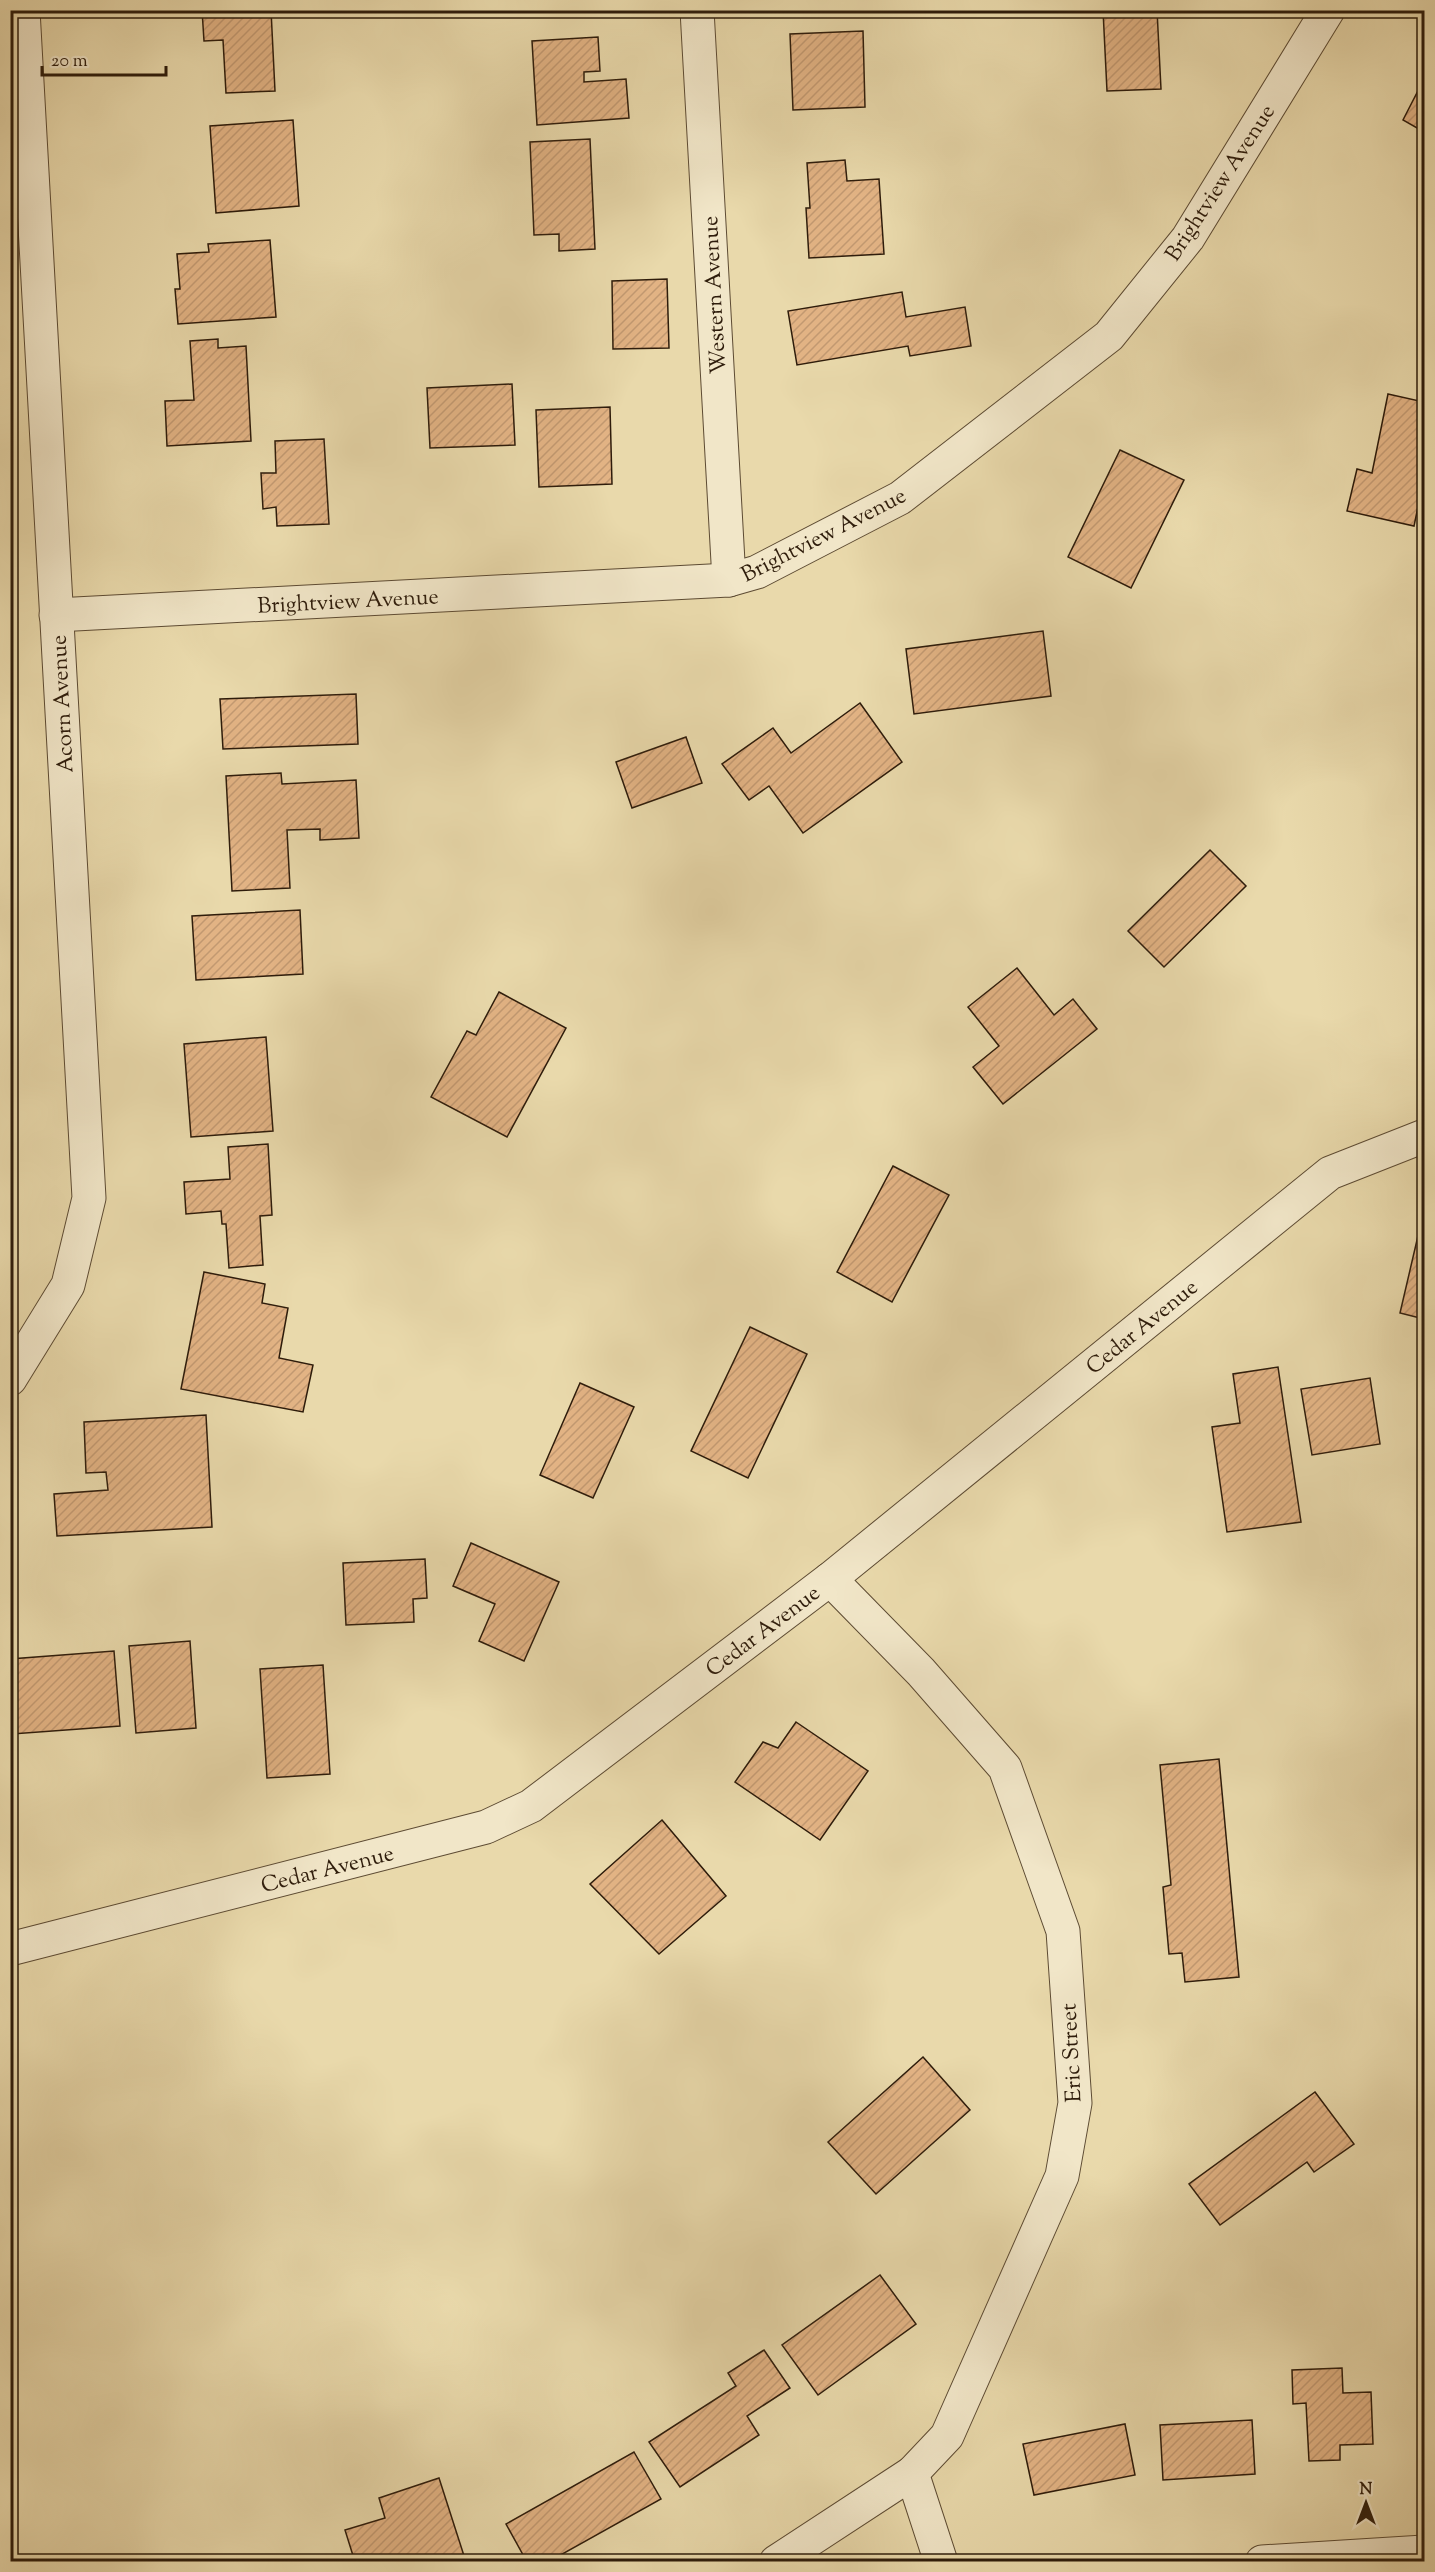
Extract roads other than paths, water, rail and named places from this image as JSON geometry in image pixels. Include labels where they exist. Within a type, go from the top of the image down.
[{"type":"street","name":"Acorn Avenue","points":[[10,1379],[68,1285],[89,1198],[23,10]]},
{"type":"street","name":"Western Avenue","points":[[697,10],[729,580]]},
{"type":"street","name":"Brightview Avenue","points":[[56,615],[729,580],[757,572],[900,498],[1109,336],[1188,238],[1328,10]]},
{"type":"street","name":"Cedar Avenue","points":[[10,1949],[486,1827],[531,1806],[830,1579],[1330,1173],[1425,1136]]},
{"type":"street","name":"Eric Street","points":[[776,2562],[912,2473],[947,2436],[1062,2176],[1075,2103],[1063,1931],[1005,1768],[921,1672],[830,1579]]},
{"type":"street","points":[[912,2473],[941,2562]]},
{"type":"street","points":[[1262,2562],[1425,2552]]}]
